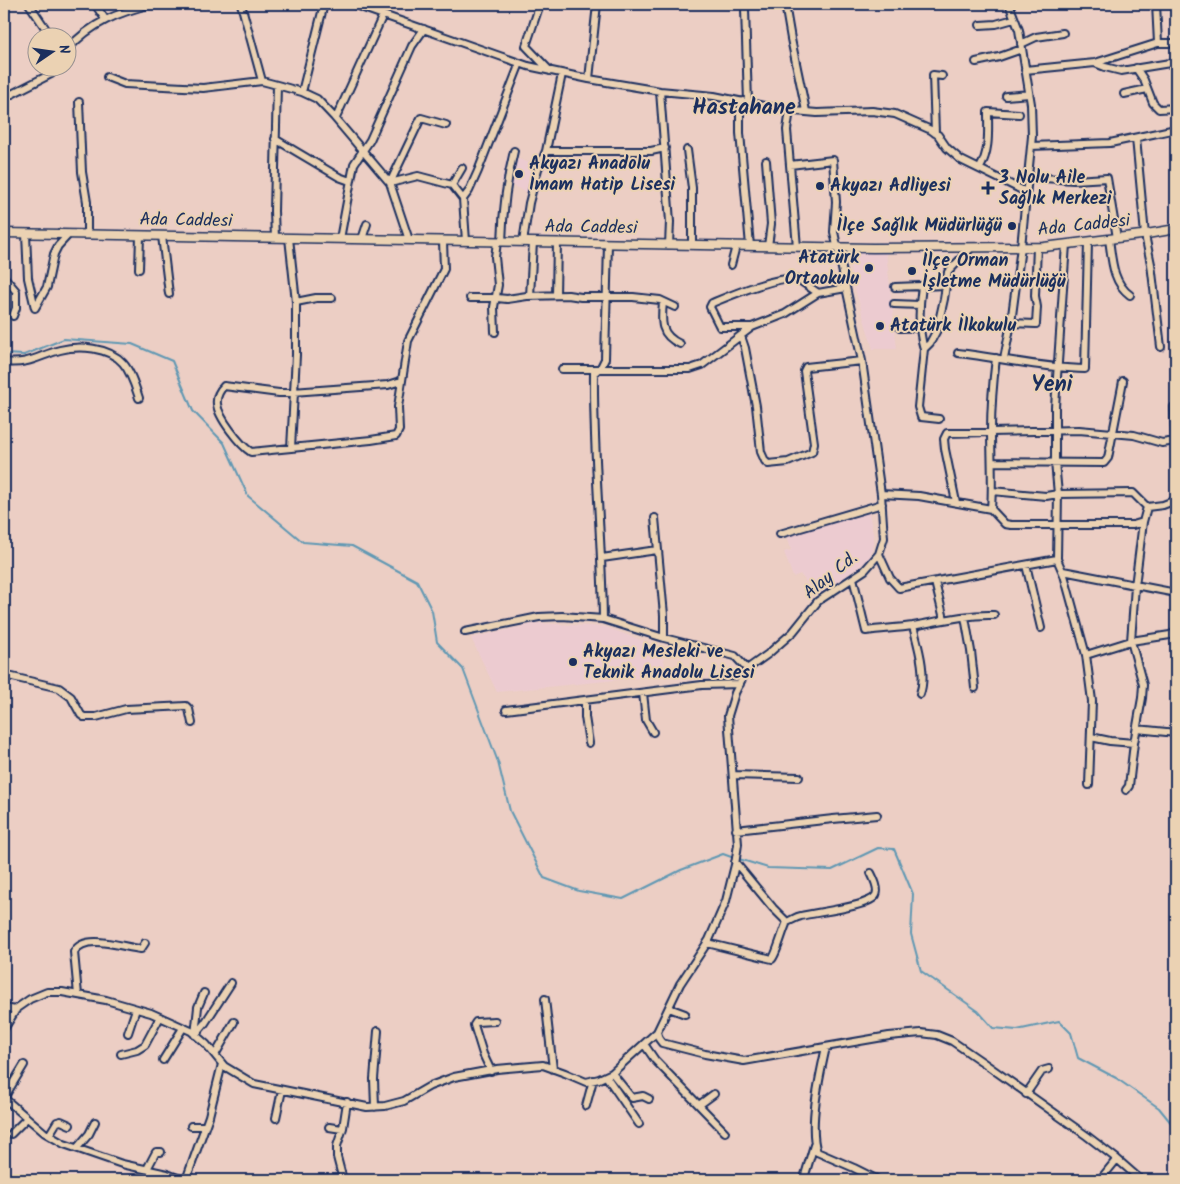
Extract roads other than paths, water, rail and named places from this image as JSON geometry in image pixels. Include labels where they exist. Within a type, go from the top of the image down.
[{"type":"main road","name":"Ada Caddesi","points":[[4,233],[838,248],[971,248],[1037,247],[1145,235],[1176,229]]},
{"type":"street","points":[[29,4],[45,28]]},
{"type":"street","points":[[95,4],[105,19]]},
{"type":"street","points":[[78,38],[105,19],[128,10],[152,4]]},
{"type":"street","points":[[241,4],[262,81]]},
{"type":"street","points":[[302,92],[324,4]]},
{"type":"street","points":[[352,4],[550,72],[660,91],[714,96],[790,110],[836,113],[872,110],[895,114],[935,133],[947,148],[961,160],[1026,192]]},
{"type":"street","points":[[540,4],[526,46],[550,72]]},
{"type":"street","points":[[589,79],[596,4]]},
{"type":"street","points":[[785,4],[790,39],[806,111]]},
{"type":"street","points":[[1004,360],[1021,247],[1032,136],[1029,94],[1021,46],[1009,4]]},
{"type":"street","points":[[1156,4],[1158,44]]},
{"type":"street","points":[[745,9],[745,102],[740,110],[740,133],[750,246]]},
{"type":"street","points":[[336,118],[383,15]]},
{"type":"street","points":[[980,25],[996,24],[1014,19]]},
{"type":"street","points":[[340,239],[354,164],[370,140],[412,46],[424,29]]},
{"type":"street","points":[[976,62],[999,57],[1036,37],[1063,33]]},
{"type":"street","points":[[1025,70],[1095,63],[1158,44],[1176,43]]},
{"type":"street","points":[[1095,63],[1121,71],[1176,62]]},
{"type":"street","points":[[463,199],[469,191],[478,171],[520,63]]},
{"type":"street","points":[[1136,68],[1144,80],[1152,103],[1158,109],[1176,108]]},
{"type":"street","points":[[522,242],[538,169],[546,151],[562,74]]},
{"type":"street","points":[[935,133],[933,75],[942,76]]},
{"type":"street","points":[[107,77],[125,84],[203,88],[262,81],[302,92],[317,99],[336,118],[390,183],[409,240]]},
{"type":"street","points":[[4,98],[44,78]]},
{"type":"street","points":[[275,238],[277,85]]},
{"type":"street","points":[[1124,94],[1147,89]]},
{"type":"street","points":[[660,91],[670,222],[669,245]]},
{"type":"street","points":[[1006,96],[1029,94]]},
{"type":"street","points":[[79,102],[82,172],[87,202],[87,235]]},
{"type":"street","points":[[790,110],[787,130],[797,247]]},
{"type":"street","points":[[980,168],[986,158],[988,112],[1019,114]]},
{"type":"street","points":[[390,183],[422,118],[446,125]]},
{"type":"street","points":[[1031,146],[1110,143],[1176,129]]},
{"type":"street","points":[[1136,138],[1145,235],[1151,264],[1161,347]]},
{"type":"street","points":[[275,139],[339,177],[350,181]]},
{"type":"street","points":[[546,151],[651,151],[665,148]]},
{"type":"street","points":[[688,150],[692,188],[692,245]]},
{"type":"street","points":[[495,332],[494,307],[498,284],[495,257],[500,242],[507,177],[514,151]]},
{"type":"street","points":[[766,160],[771,224],[768,246]]},
{"type":"street","name":"Alay Cd.","points":[[657,1032],[680,984],[707,943],[726,901],[735,863],[738,844],[728,716],[735,693],[747,669],[793,632],[818,601],[865,570],[879,554],[884,538],[881,494],[862,361],[834,232],[836,202],[833,160],[790,165]]},
{"type":"street","points":[[452,185],[462,168]]},
{"type":"street","points":[[390,183],[418,176],[452,185],[463,199],[466,241]]},
{"type":"street","points":[[1028,178],[1074,180],[1107,178],[1115,275],[1123,290],[1130,295]]},
{"type":"street","points":[[362,239],[367,224]]},
{"type":"street","points":[[26,234],[28,278],[35,308],[47,287],[54,254],[58,246],[69,234]]},
{"type":"street","points":[[139,269],[140,236]]},
{"type":"street","points":[[162,236],[169,294]]},
{"type":"street","points":[[289,238],[296,302],[291,448]]},
{"type":"street","points":[[401,381],[388,385],[279,393],[224,386],[218,393],[216,402],[219,413],[244,447],[251,452],[396,436],[399,430],[398,407],[408,341],[444,269],[443,241]]},
{"type":"street","points":[[530,296],[533,242]]},
{"type":"street","points":[[958,353],[996,358],[1022,364],[1085,369],[1088,242]]},
{"type":"street","points":[[556,243],[556,295]]},
{"type":"street","points":[[603,619],[594,374],[605,359],[608,244]]},
{"type":"street","points":[[1066,244],[1056,368],[1057,559],[1086,655],[1092,701],[1089,785]]},
{"type":"street","points":[[731,266],[736,246]]},
{"type":"street","points":[[1011,323],[1036,324],[1037,247]]},
{"type":"street","points":[[924,349],[930,343],[937,330],[948,272],[971,248]]},
{"type":"street","points":[[4,277],[16,291],[13,316]]},
{"type":"street","points":[[752,327],[720,327],[710,307],[712,303],[750,288],[782,280],[799,280],[818,293]]},
{"type":"street","points":[[895,286],[946,286]]},
{"type":"street","points":[[922,286],[920,305],[924,349],[918,407],[921,417],[939,418]]},
{"type":"street","points":[[562,369],[690,368],[702,365],[752,327],[785,314],[818,293],[846,288]]},
{"type":"street","points":[[470,298],[507,299],[556,295],[633,297],[663,302],[675,307]]},
{"type":"street","points":[[296,302],[316,298],[332,298]]},
{"type":"street","points":[[663,302],[663,328],[667,336],[680,344]]},
{"type":"street","points":[[894,304],[920,305]]},
{"type":"street","points":[[900,328],[921,327]]},
{"type":"street","points":[[741,336],[756,406],[761,452],[764,461],[768,464],[788,462],[812,452],[814,443],[804,371],[806,368],[862,361]]},
{"type":"street","points":[[4,362],[29,361],[59,350],[78,347],[99,350],[112,354],[123,362],[139,398]]},
{"type":"street","points":[[991,509],[992,399],[996,358]]},
{"type":"street","points":[[992,462],[1104,463],[1108,458],[1124,381]]},
{"type":"street","points":[[1174,407],[1176,467]]},
{"type":"street","points":[[956,502],[944,439],[948,433],[1114,432],[1134,435],[1162,443],[1175,440]]},
{"type":"street","points":[[992,491],[1046,496],[1058,494],[1133,493],[1147,507]]},
{"type":"street","points":[[881,494],[919,496],[991,509],[1005,524],[1011,525],[1134,525],[1143,522]]},
{"type":"street","points":[[1147,507],[1164,505],[1176,500]]},
{"type":"street","points":[[780,534],[882,504]]},
{"type":"street","points":[[1126,790],[1130,786],[1134,742],[1142,698],[1142,685],[1131,641],[1135,586],[1143,522],[1147,507]]},
{"type":"street","points":[[655,518],[664,615],[664,638]]},
{"type":"street","points":[[602,558],[657,550]]},
{"type":"street","points":[[879,554],[890,578],[899,588],[1057,559]]},
{"type":"street","points":[[1026,565],[1040,628]]},
{"type":"street","points":[[1062,571],[1176,593]]},
{"type":"street","points":[[852,578],[866,631],[913,626],[978,614],[994,615]]},
{"type":"street","points":[[935,582],[944,619]]},
{"type":"street","points":[[465,632],[538,617],[562,616],[603,619],[664,638],[735,656],[747,669]]},
{"type":"street","points":[[965,617],[975,688]]},
{"type":"street","points":[[913,626],[923,674],[924,685],[920,694]]},
{"type":"street","points":[[1086,655],[1131,641],[1170,635],[1176,632]]},
{"type":"street","points":[[4,675],[59,688],[72,697],[81,715],[84,717],[96,717],[126,709],[186,706],[189,709],[192,723]]},
{"type":"street","points":[[506,710],[702,685],[740,684]]},
{"type":"street","points":[[643,693],[646,720],[653,732]]},
{"type":"street","points":[[585,700],[585,717],[590,743]]},
{"type":"street","points":[[1137,729],[1176,733]]},
{"type":"street","points":[[1091,737],[1110,741],[1134,742]]},
{"type":"street","points":[[733,775],[799,777]]},
{"type":"street","points":[[736,830],[832,818],[877,815]]},
{"type":"street","points":[[735,863],[787,922]]},
{"type":"street","points":[[707,943],[772,959],[775,956],[781,933],[787,922],[800,916],[870,902],[877,889],[871,873]]},
{"type":"street","points":[[78,995],[74,952],[77,947],[84,944],[101,942],[116,943],[141,949],[145,943]]},
{"type":"street","points":[[195,1035],[205,1023],[231,982]]},
{"type":"street","points":[[4,1029],[16,1010],[30,999],[47,992],[78,995],[136,1008],[183,1028],[195,1035],[222,1064],[254,1084],[367,1107],[385,1106],[404,1101],[430,1086],[454,1077],[543,1065],[586,1082],[609,1074],[657,1032],[662,1044],[744,1061],[889,1036],[921,1033],[937,1035],[952,1041],[1117,1159],[1141,1180]]},
{"type":"street","points":[[195,1035],[198,1007],[204,993]]},
{"type":"street","points":[[545,1000],[554,1069]]},
{"type":"street","points":[[4,1008],[16,1010]]},
{"type":"street","points":[[128,1033],[136,1008]]},
{"type":"street","points":[[669,1008],[685,1014]]},
{"type":"street","points":[[121,1054],[138,1050],[145,1045],[160,1017]]},
{"type":"street","points":[[491,1071],[483,1054],[474,1025],[476,1022],[495,1021]]},
{"type":"street","points":[[215,1055],[234,1022]]},
{"type":"street","points":[[163,1060],[183,1028]]},
{"type":"street","points":[[375,1107],[374,1079],[378,1031]]},
{"type":"street","points":[[644,1044],[654,1060],[725,1132]]},
{"type":"street","points":[[805,1175],[814,1144],[819,1078],[826,1047]]},
{"type":"street","points":[[24,1065],[4,1098],[49,1135],[64,1144],[122,1164],[182,1180],[205,1126],[222,1064]]},
{"type":"street","points":[[1026,1094],[1042,1071],[1049,1069]]},
{"type":"street","points":[[609,1074],[632,1098],[643,1096],[649,1099]]},
{"type":"street","points":[[609,1074],[638,1124]]},
{"type":"street","points":[[586,1106],[593,1080]]},
{"type":"street","points":[[276,1118],[282,1090]]},
{"type":"street","points":[[699,1105],[714,1094]]},
{"type":"street","points":[[344,1180],[337,1157],[337,1146],[347,1102]]},
{"type":"street","points":[[11,1134],[27,1118]]},
{"type":"street","points":[[49,1135],[56,1122],[61,1121],[70,1125]]},
{"type":"street","points":[[77,1148],[89,1134],[95,1122]]},
{"type":"street","points":[[192,1126],[205,1126]]},
{"type":"street","points":[[329,1127],[342,1130]]},
{"type":"street","points":[[814,1144],[817,1152],[878,1180]]},
{"type":"street","points":[[147,1170],[156,1152],[161,1152]]},
{"type":"street","points":[[1100,1180],[1117,1159]]},
{"type":"waterway","points":[[4,354],[24,355],[64,339],[132,344],[172,361],[193,411],[224,443],[248,496],[303,542],[352,546],[417,581],[432,611],[437,642],[463,669],[498,762],[510,811],[544,878],[579,891],[623,899],[681,870],[723,854],[734,858]]},
{"type":"waterway","points":[[739,859],[768,868],[832,870],[878,848],[894,849],[913,894],[911,934],[921,971],[978,1011],[993,1028],[1017,1030],[1059,1021],[1071,1033],[1078,1058],[1116,1078],[1159,1108],[1176,1129]]},
{"type":"place","name":"Akyazı Anadolu İmam Hatip Lisesi","points":[[519,174]]},
{"type":"place","name":"Akyazı Adliyesi","points":[[820,186]]},
{"type":"place","name":"3 Nolu Aile Sağlık Merkezi","points":[[988,188]]},
{"type":"place","name":"İlçe Sağlık Müdürlüğü","points":[[1012,226]]},
{"type":"place","name":"Atatürk Ortaokulu","points":[[869,268]]},
{"type":"place","name":"İlçe Orman İşletme Müdürlüğü","points":[[912,271]]},
{"type":"place","name":"Atatürk İlkokulu","points":[[880,326]]},
{"type":"place","name":"Akyazı Mesleki ve Teknik Anadolu Lisesi","points":[[573,662]]},
{"type":"district","name":"Hastahane","points":[[744,108]]},
{"type":"district","name":"Yeni","points":[[1052,385]]}]
